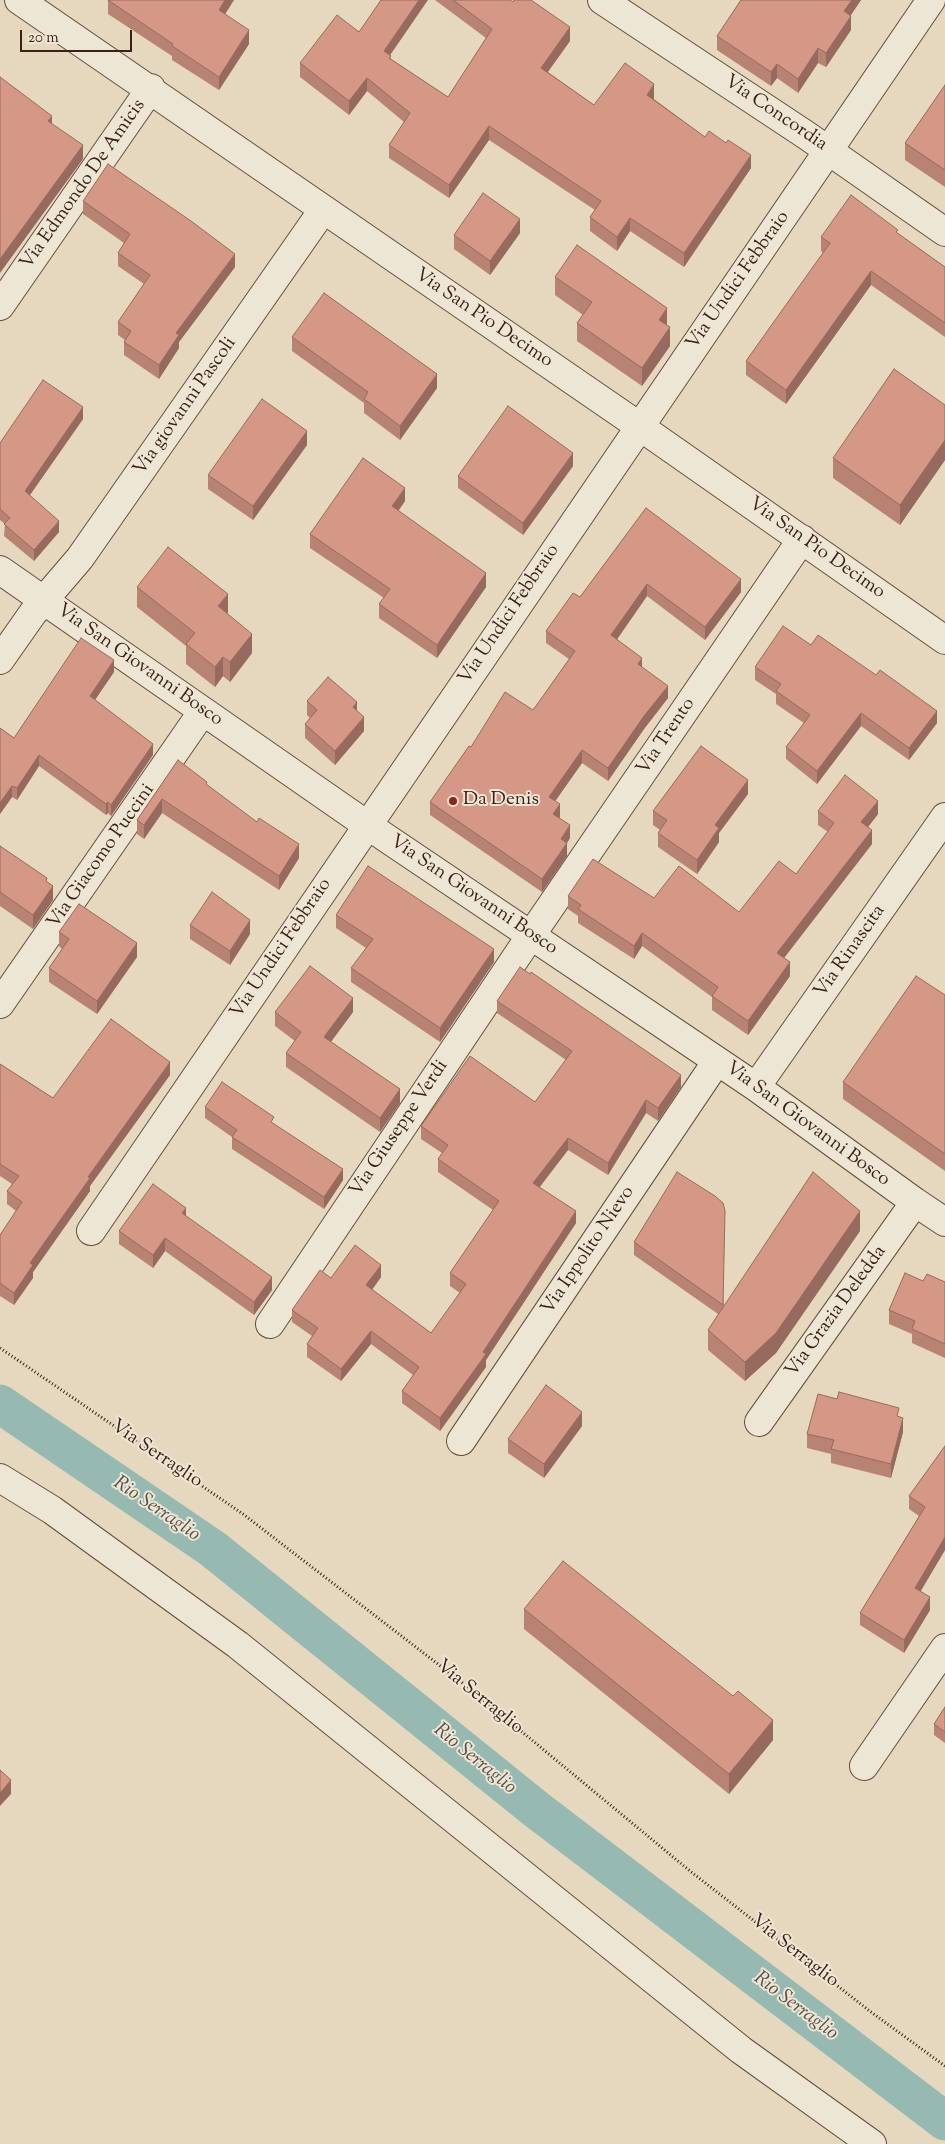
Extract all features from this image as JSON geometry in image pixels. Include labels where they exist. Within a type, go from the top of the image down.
[{"type":"street","name":"Via Concordia","points":[[602,0],[829,150],[945,232]]},
{"type":"street","name":"Via Undici Febbraio","points":[[91,1231],[931,0]]},
{"type":"street","points":[[936,0],[945,6]]},
{"type":"street","name":"Via San Pio Decimo","points":[[32,4],[323,210],[639,426],[945,640]]},
{"type":"street","name":"Via Edmondo De Amicis","points":[[0,306],[150,88]]},
{"type":"street","name":"Via giovanni Pascoli","points":[[0,660],[44,600],[80,558],[323,210]]},
{"type":"street","name":"Via Trento","points":[[531,934],[802,539]]},
{"type":"street","name":"Via San Giovanni Bosco","points":[[0,570],[367,825],[756,1087],[945,1222]]},
{"type":"street","name":"Via Giacomo Puccini","points":[[0,1004],[203,711]]},
{"type":"street","name":"Via Rinascita","points":[[756,1087],[945,817]]},
{"type":"street","name":"Via Giuseppe Verdi","points":[[270,1324],[531,934]]},
{"type":"street","name":"Via Ippolito Nievo","points":[[461,1441],[718,1061]]},
{"type":"street","name":"Via Grazia Deledda","points":[[759,1422],[915,1202]]},
{"type":"street","points":[[0,1478],[52,1510],[238,1645],[741,2050],[872,2144]]},
{"type":"street","points":[[864,1766],[945,1648]]},
{"type":"path","name":"Via Serraglio","points":[[0,1348],[243,1514],[469,1688],[690,1871],[871,2012],[945,2066]]},
{"type":"building","points":[[108,0],[225,0],[219,10],[249,30],[219,77]]},
{"type":"building","points":[[381,0],[419,0],[384,51],[391,56],[389,58],[448,97],[492,29],[453,0],[510,0],[513,2],[514,0],[531,0],[570,27],[541,68],[594,105],[625,63],[654,84],[647,95],[705,137],[709,131],[726,143],[728,140],[751,155],[684,253],[630,218],[617,237],[590,217],[601,201],[489,126],[449,185],[389,145],[410,113],[367,78],[349,101],[300,63],[337,15],[359,32]]},
{"type":"building","points":[[741,0],[852,0],[844,11],[851,16],[826,53],[818,48],[798,79],[777,64],[771,72],[717,36]]},
{"type":"building","points":[[0,77],[52,116],[48,121],[83,145],[0,259]]},
{"type":"building","points":[[945,85],[945,170],[905,143]]},
{"type":"building","points":[[108,164],[235,254],[176,333],[179,335],[159,365],[124,342],[131,331],[118,322],[150,275],[118,253],[130,234],[83,201]]},
{"type":"building","points":[[483,193],[520,219],[490,261],[454,235]]},
{"type":"building","points":[[851,195],[898,230],[896,232],[945,267],[945,323],[871,271],[786,390],[746,361],[830,243],[821,237]]},
{"type":"building","points":[[577,245],[667,308],[659,320],[670,327],[642,368],[577,323],[592,302],[555,277]]},
{"type":"building","points":[[324,293],[437,374],[400,426],[364,399],[368,392],[292,337]]},
{"type":"building","points":[[894,369],[945,405],[945,440],[900,505],[833,458]]},
{"type":"building","points":[[43,380],[83,407],[25,491],[59,521],[34,550],[4,524],[10,518],[0,509],[0,443]]},
{"type":"building","points":[[262,399],[307,431],[253,506],[208,475]]},
{"type":"building","points":[[508,406],[573,453],[523,523],[458,476]]},
{"type":"building","points":[[363,458],[405,488],[392,506],[486,573],[437,645],[379,604],[390,589],[310,534]]},
{"type":"building","points":[[646,508],[741,579],[705,627],[647,584],[611,635],[642,658],[638,664],[668,686],[644,716],[608,768],[582,750],[549,797],[560,804],[553,814],[570,825],[561,839],[567,843],[542,879],[430,802],[469,746],[471,747],[505,692],[533,710],[536,706],[575,651],[546,631],[573,593],[580,597]]},
{"type":"building","points":[[168,547],[228,594],[218,606],[252,634],[230,662],[223,657],[215,667],[186,644],[195,633],[137,587]]},
{"type":"building","points":[[783,626],[811,645],[818,635],[876,675],[880,670],[937,711],[909,748],[861,713],[817,771],[786,747],[810,715],[776,691],[781,684],[755,667]]},
{"type":"building","points":[[81,638],[114,660],[90,696],[153,744],[111,805],[108,802],[106,804],[39,755],[17,788],[12,786],[0,803],[0,728],[14,738]]},
{"type":"building","points":[[328,677],[357,702],[353,707],[364,717],[335,751],[305,724],[317,710],[307,701]]},
{"type":"building","points":[[701,746],[748,780],[715,825],[719,828],[697,860],[658,833],[667,820],[653,811]]},
{"type":"building","points":[[178,760],[207,782],[206,784],[257,822],[259,818],[299,844],[279,876],[162,799],[144,825],[137,820]]},
{"type":"building","points":[[845,775],[878,801],[861,822],[872,830],[777,953],[790,962],[748,1021],[712,996],[718,987],[642,933],[634,946],[578,909],[581,905],[568,896],[593,859],[654,898],[679,866],[739,912],[779,861],[796,874],[834,823],[818,811]]},
{"type":"building","points":[[0,846],[47,878],[46,881],[53,886],[33,915],[0,892]]},
{"type":"building","points":[[368,866],[494,949],[440,1028],[351,968],[373,939],[336,915]]},
{"type":"building","points":[[212,892],[250,920],[230,951],[190,925]]},
{"type":"building","points":[[79,904],[137,943],[97,1001],[49,968],[69,939],[59,932]]},
{"type":"building","points":[[310,966],[353,998],[324,1037],[400,1089],[380,1118],[286,1053],[301,1032],[275,1012]]},
{"type":"building","points":[[520,967],[530,974],[531,972],[681,1075],[658,1108],[646,1100],[608,1163],[568,1138],[533,1183],[576,1211],[483,1352],[486,1354],[440,1418],[402,1391],[419,1367],[371,1331],[341,1369],[307,1344],[318,1328],[292,1310],[320,1270],[331,1278],[355,1245],[381,1265],[366,1285],[431,1333],[466,1284],[450,1273],[499,1201],[438,1159],[448,1145],[421,1126],[470,1056],[535,1102],[572,1051],[497,1001]]},
{"type":"building","points":[[916,976],[945,995],[945,1154],[843,1082]]},
{"type":"building","points":[[111,1019],[170,1062],[88,1177],[90,1178],[30,1263],[33,1265],[14,1293],[0,1283],[0,1235],[22,1202],[7,1191],[19,1176],[0,1164],[0,1064],[53,1098]]},
{"type":"building","points":[[222,1082],[274,1117],[271,1122],[343,1169],[324,1197],[232,1137],[237,1130],[205,1107]]},
{"type":"building","points":[[677,1172],[723,1203],[725,1211],[723,1305],[634,1242]]},
{"type":"building","points":[[813,1172],[860,1211],[776,1333],[745,1362],[708,1330]]},
{"type":"building","points":[[153,1184],[186,1208],[182,1213],[272,1277],[254,1302],[165,1238],[153,1255],[119,1231]]},
{"type":"building","points":[[905,1273],[923,1281],[927,1274],[945,1282],[945,1344],[912,1329],[915,1321],[889,1310]]},
{"type":"building","points":[[546,1385],[582,1412],[544,1464],[508,1439]]},
{"type":"building","points":[[839,1392],[899,1408],[897,1416],[903,1418],[891,1464],[831,1449],[834,1440],[807,1434],[818,1394],[837,1399]]},
{"type":"building","points":[[945,1446],[945,1537],[915,1588],[930,1597],[904,1640],[860,1613],[925,1507],[909,1496]]},
{"type":"building","points":[[563,1561],[733,1696],[738,1691],[773,1720],[729,1774],[524,1609]]},
{"type":"building","points":[[945,1707],[945,1732],[934,1724]]},
{"type":"building","points":[[0,1770],[11,1780],[0,1793]]},
{"type":"waterway","name":"Rio Serraglio","points":[[0,1404],[213,1549],[537,1810],[945,2121]]},
{"type":"place","name":"Da Denis","points":[[453,801]]}]
